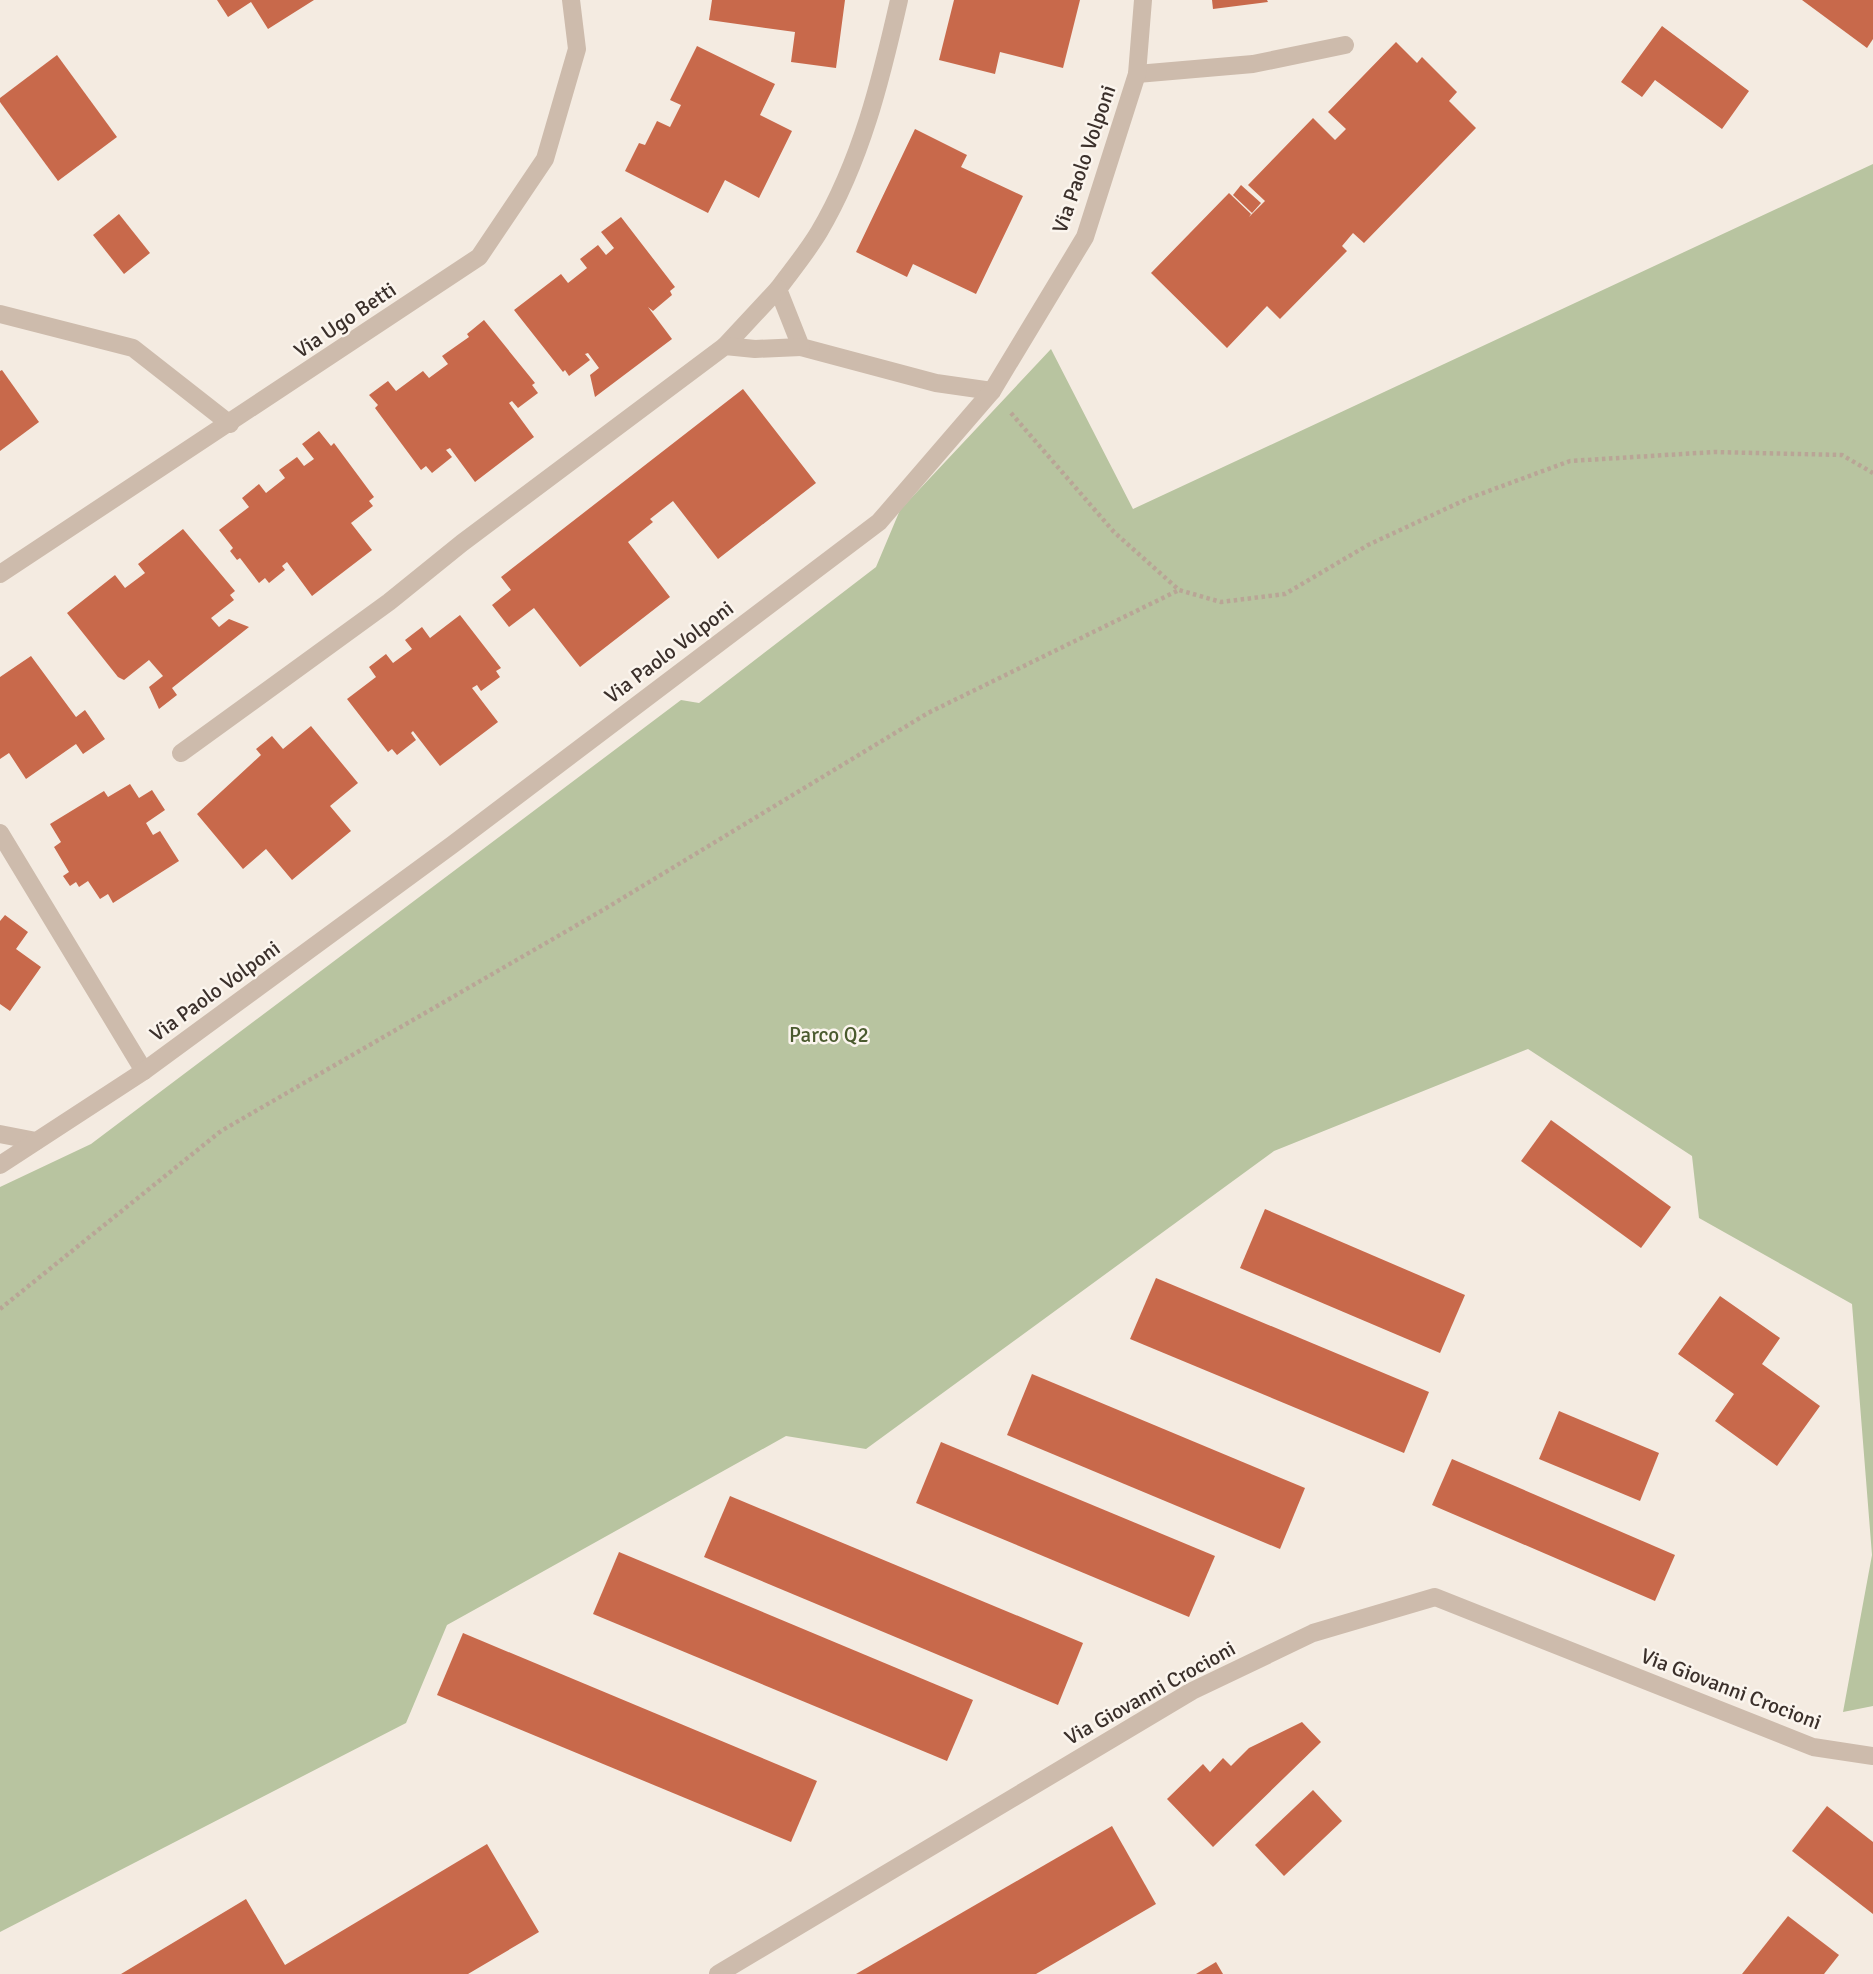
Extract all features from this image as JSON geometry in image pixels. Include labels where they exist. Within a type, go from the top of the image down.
[{"type":"street","name":"Via Ugo Betti","points":[[0,574],[480,257],[545,159],[577,49],[571,0]]},
{"type":"street","points":[[181,753],[389,602],[462,543],[725,346],[778,289],[819,232],[860,144],[883,74],[899,0]]},
{"type":"street","name":"Via Paolo Volponi","points":[[0,1165],[144,1071],[463,837],[879,522],[992,391],[1085,237],[1137,74],[1143,0]]},
{"type":"street","points":[[1137,74],[1253,64],[1345,45]]},
{"type":"street","points":[[778,289],[800,347]]},
{"type":"street","points":[[1,315],[133,348],[230,424]]},
{"type":"street","points":[[725,346],[755,349],[800,347],[936,383],[992,391]]},
{"type":"street","points":[[0,833],[144,1071]]},
{"type":"street","points":[[0,1134],[36,1141]]},
{"type":"street","name":"Via Giovanni Crocioni","points":[[718,1974],[1192,1691],[1313,1633],[1435,1597],[1813,1748],[1873,1756]]},
{"type":"path","points":[[992,391],[1114,532],[1180,590],[1221,602],[1285,594],[1368,545],[1467,499],[1570,461],[1714,452],[1842,455],[1873,473]]},
{"type":"path","points":[[0,1309],[221,1131],[603,910],[929,713],[1180,590]]},
{"type":"green space","name":"Parco Q2","points":[[1873,164],[1873,1706],[1843,1712],[1872,1555],[1852,1304],[1699,1218],[1692,1156],[1528,1049],[1274,1151],[866,1449],[786,1436],[447,1625],[406,1723],[0,1932],[0,1187],[91,1144],[681,700],[699,703],[876,567],[900,510],[1051,349],[1133,509]]},
{"type":"building","points":[[217,0],[314,0],[268,29],[251,2],[228,17]]},
{"type":"building","points":[[712,0],[845,0],[836,68],[791,62],[795,32],[709,20]]},
{"type":"building","points":[[954,0],[1080,0],[1063,68],[1000,52],[995,74],[939,60]]},
{"type":"building","points":[[1212,0],[1267,0],[1268,2],[1213,9]]},
{"type":"building","points":[[1802,0],[1873,0],[1873,39],[1867,48]]},
{"type":"building","points":[[1662,26],[1749,91],[1722,129],[1655,80],[1642,97],[1621,82]]},
{"type":"building","points":[[1396,42],[1417,63],[1422,57],[1457,92],[1449,101],[1476,128],[1364,243],[1353,233],[1342,246],[1347,251],[1280,319],[1267,306],[1227,348],[1151,273],[1229,193],[1251,214],[1249,217],[1265,201],[1248,185],[1313,118],[1335,140],[1346,129],[1328,112]]},
{"type":"building","points":[[697,46],[775,84],[760,115],[792,131],[759,198],[725,180],[708,213],[625,171],[639,143],[645,145],[657,121],[670,127],[681,105],[670,100]]},
{"type":"building","points":[[57,55],[117,137],[58,181],[0,102],[0,98]]},
{"type":"building","points":[[915,129],[967,155],[961,167],[1023,196],[976,294],[913,264],[907,277],[856,252]]},
{"type":"building","points":[[1241,185],[1261,203],[1252,213],[1233,195]]},
{"type":"building","points":[[119,214],[150,253],[124,274],[93,235]]},
{"type":"building","points":[[621,217],[675,287],[670,291],[672,295],[653,311],[648,307],[672,339],[595,397],[590,375],[599,368],[588,353],[585,354],[590,360],[569,376],[514,310],[561,274],[568,283],[587,268],[580,259],[598,245],[606,255],[614,248],[601,232]]},
{"type":"building","points":[[484,320],[535,383],[532,385],[538,393],[518,408],[512,401],[509,403],[534,437],[475,482],[450,448],[446,450],[452,457],[432,473],[426,466],[421,470],[375,408],[378,405],[369,395],[388,381],[396,391],[423,371],[429,378],[448,364],[442,356],[469,337],[467,334]]},
{"type":"building","points":[[2,370],[39,422],[0,451],[0,371]]},
{"type":"building","points":[[743,389],[816,483],[718,559],[673,501],[650,519],[653,522],[628,542],[670,597],[580,667],[534,608],[509,627],[492,605],[511,590],[501,577]]},
{"type":"building","points":[[319,431],[331,446],[334,443],[374,497],[369,501],[373,506],[351,523],[372,550],[312,596],[287,562],[282,566],[285,570],[269,583],[265,578],[259,583],[240,558],[237,560],[230,551],[233,548],[219,530],[249,507],[242,498],[259,484],[266,493],[285,478],[279,470],[297,457],[304,466],[314,459],[302,444]]},
{"type":"building","points":[[183,529],[235,591],[230,595],[234,600],[211,618],[219,627],[229,619],[249,627],[172,688],[177,695],[159,709],[149,687],[163,676],[149,660],[124,680],[118,677],[67,613],[115,575],[125,588],[145,573],[138,564]]},
{"type":"building","points":[[460,615],[501,668],[496,671],[500,677],[481,691],[477,685],[472,688],[498,722],[440,766],[413,731],[411,733],[416,740],[397,755],[392,749],[388,752],[347,699],[376,677],[369,667],[386,654],[393,663],[412,649],[405,640],[422,627],[430,638]]},
{"type":"building","points":[[31,656],[76,717],[85,710],[105,739],[83,754],[76,744],[26,779],[9,753],[0,759],[0,677]]},
{"type":"building","points":[[311,726],[358,783],[330,806],[351,831],[292,880],[266,849],[243,869],[197,814],[261,755],[256,749],[272,736],[283,749]]},
{"type":"building","points":[[130,784],[139,798],[152,790],[165,810],[146,823],[153,835],[160,831],[179,861],[113,903],[108,894],[100,899],[88,881],[79,887],[76,882],[70,886],[63,876],[69,872],[54,847],[61,842],[50,824],[104,791],[108,797]]},
{"type":"building","points":[[5,915],[28,932],[16,949],[41,967],[10,1011],[0,1004],[0,921]]},
{"type":"building","points":[[1551,1120],[1671,1207],[1641,1248],[1521,1161]]},
{"type":"building","points":[[1265,1209],[1465,1295],[1440,1353],[1240,1268]]},
{"type":"building","points":[[1156,1278],[1429,1392],[1404,1453],[1130,1339]]},
{"type":"building","points":[[1720,1296],[1780,1338],[1762,1364],[1820,1406],[1777,1466],[1715,1421],[1734,1394],[1678,1354]]},
{"type":"building","points":[[1032,1374],[1305,1488],[1280,1549],[1007,1435]]},
{"type":"building","points":[[1559,1411],[1659,1453],[1640,1501],[1539,1459]]},
{"type":"building","points":[[941,1442],[1215,1556],[1189,1617],[916,1503]]},
{"type":"building","points":[[1452,1459],[1675,1555],[1655,1601],[1432,1505]]},
{"type":"building","points":[[730,1496],[1083,1643],[1058,1705],[704,1557]]},
{"type":"building","points":[[619,1552],[973,1700],[947,1761],[593,1614]]},
{"type":"building","points":[[463,1633],[817,1781],[791,1842],[437,1695]]},
{"type":"building","points":[[1302,1722],[1321,1742],[1213,1847],[1167,1799],[1203,1764],[1210,1772],[1223,1758],[1231,1766],[1249,1748]]},
{"type":"building","points":[[1313,1790],[1342,1821],[1284,1876],[1255,1845]]},
{"type":"building","points":[[1827,1806],[1873,1842],[1873,1914],[1792,1851]]},
{"type":"building","points":[[1112,1826],[1156,1904],[1036,1974],[856,1974]]},
{"type":"building","points":[[487,1844],[539,1932],[468,1974],[121,1974],[246,1899],[285,1965]]},
{"type":"building","points":[[1788,1916],[1839,1955],[1824,1974],[1742,1974]]},
{"type":"building","points":[[1216,1962],[1223,1974],[1196,1974]]}]
